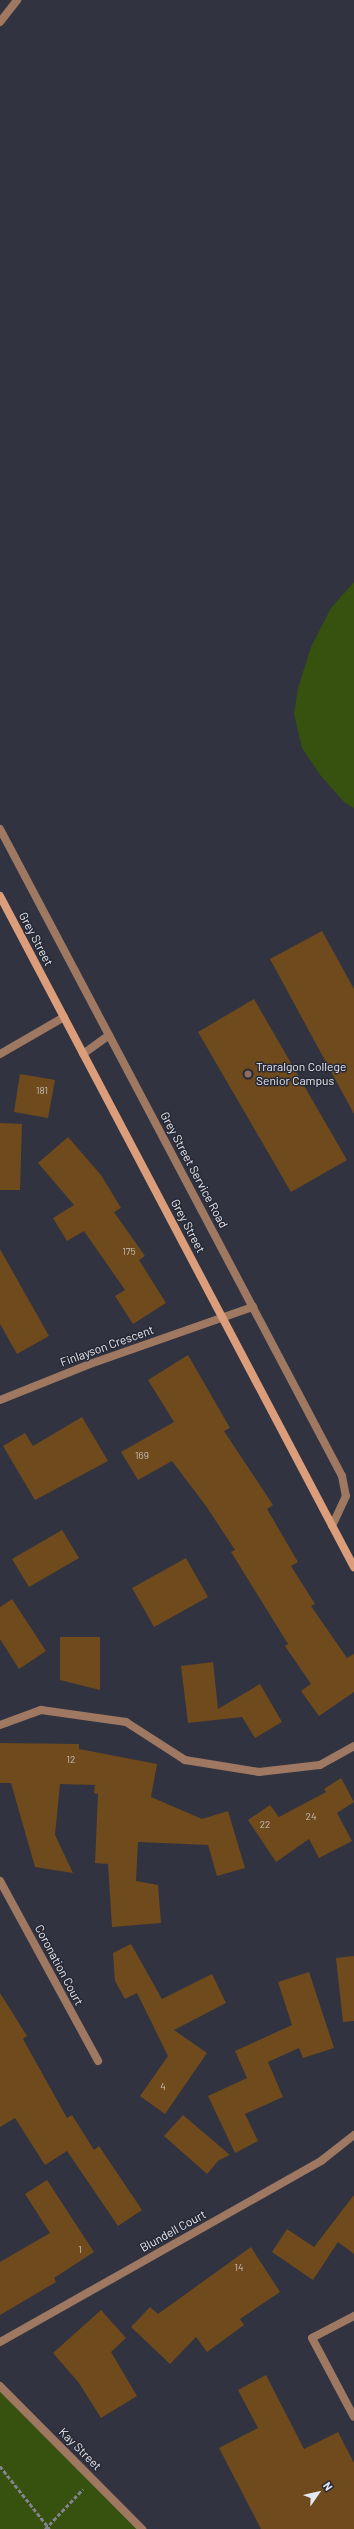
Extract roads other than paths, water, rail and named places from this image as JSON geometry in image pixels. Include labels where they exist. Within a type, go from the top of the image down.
[{"type":"main road","name":"Grey Street","points":[[0,896],[354,1567]]},
{"type":"street","points":[[0,22],[17,0]]},
{"type":"street","name":"Grey Street Service Road","points":[[0,829],[342,1476],[346,1496],[332,1526]]},
{"type":"street","points":[[0,1054],[64,1017]]},
{"type":"street","points":[[83,1054],[109,1035]]},
{"type":"street","name":"Finlayson Crescent","points":[[0,1400],[90,1364],[253,1307]]},
{"type":"street","points":[[0,1725],[41,1710],[126,1722],[185,1760],[259,1772],[320,1765],[354,1746]]},
{"type":"street","name":"Coronation Court","points":[[0,1881],[98,2061]]},
{"type":"street","name":"Blundell Court","points":[[0,2342],[321,2161],[354,2135]]},
{"type":"street","points":[[354,2316],[312,2338],[354,2416]]},
{"type":"street","name":"Kay Street","points":[[0,2386],[142,2529]]},
{"type":"place","name":"Traralgon College Senior Campus","points":[[248,1074]]}]
